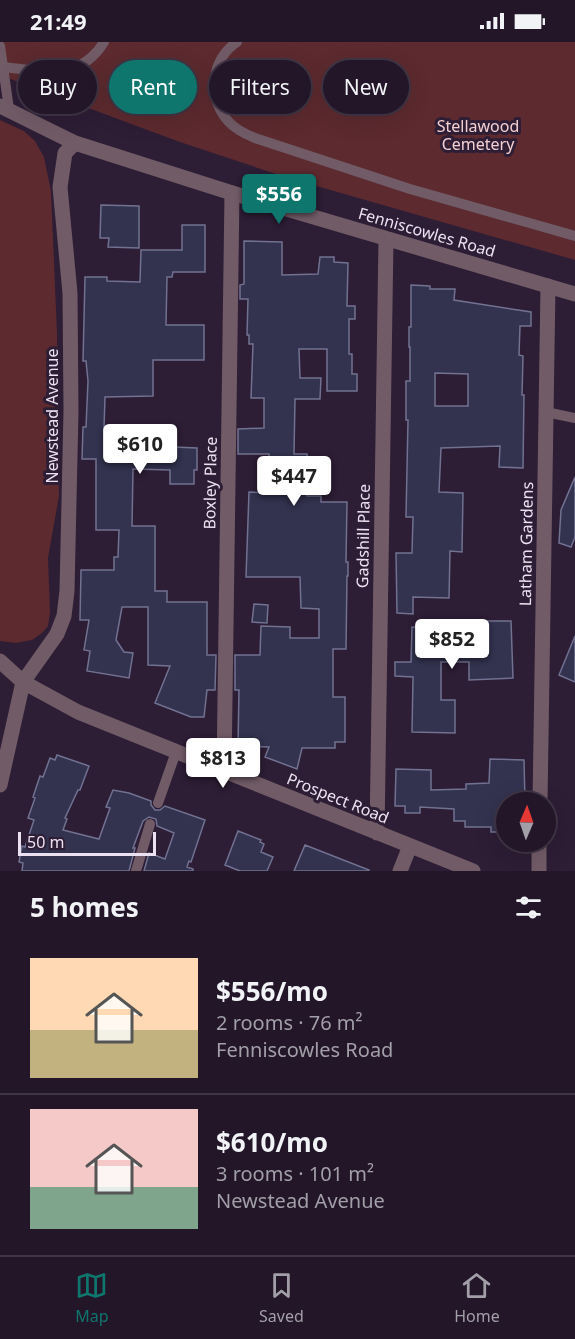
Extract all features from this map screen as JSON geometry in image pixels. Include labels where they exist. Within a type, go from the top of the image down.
[{"type":"street","name":"Fenniscowles Road","points":[[4,107],[75,143],[232,194],[575,294]]},
{"type":"street","name":"Newstead Avenue","points":[[23,682],[57,634],[64,616],[68,591],[70,292],[60,187],[65,153],[75,143]]},
{"type":"street","name":"Boxley Place","points":[[224,772],[232,194]]},
{"type":"street","name":"Gadshill Place","points":[[377,833],[386,239]]},
{"type":"street","name":"Latham Gardens","points":[[540,792],[548,286]]},
{"type":"street","name":"Prospect Road","points":[[0,662],[23,682],[78,712],[472,871]]},
{"type":"street","points":[[0,785],[23,682]]},
{"type":"street","points":[[400,871],[410,846]]},
{"type":"street","points":[[539,852],[539,871]]},
{"type":"lane","points":[[3,67],[51,71],[70,70],[87,63],[105,42]]},
{"type":"lane","points":[[237,42],[230,46],[218,63],[214,84],[218,104],[227,120],[239,131],[410,189],[575,236]]},
{"type":"lane","points":[[0,46],[4,107]]},
{"type":"lane","points":[[546,412],[575,418]]},
{"type":"lane","points":[[158,803],[176,752]]},
{"type":"lane","points":[[136,871],[150,824]]},
{"type":"green space","name":"Stellawood Cemetery","points":[[0,42],[575,42],[575,260],[285,177],[97,111],[97,60],[18,60],[18,82],[5,77]]},
{"type":"green space","points":[[0,120],[24,131],[35,141],[44,157],[51,191],[57,333],[59,496],[48,558],[50,612],[48,626],[42,633],[32,640],[16,643],[0,641]]},
{"type":"building","points":[[101,205],[139,206],[139,248],[108,247],[109,238],[100,238]]},
{"type":"building","points":[[182,225],[205,225],[205,272],[173,272],[172,277],[167,277],[166,325],[204,325],[204,360],[153,360],[153,396],[105,397],[104,428],[110,428],[109,450],[158,451],[158,444],[197,448],[197,470],[194,470],[194,484],[170,484],[170,470],[133,469],[132,526],[155,526],[155,591],[167,591],[167,602],[207,602],[207,655],[216,655],[215,690],[207,690],[204,717],[191,717],[155,703],[170,666],[148,665],[148,607],[122,607],[116,640],[124,652],[133,653],[129,678],[87,671],[90,651],[84,650],[89,620],[80,620],[81,570],[114,570],[114,557],[118,557],[119,530],[96,530],[96,459],[82,459],[88,381],[86,361],[83,361],[85,277],[107,277],[107,281],[140,282],[141,250],[182,250]]},
{"type":"building","points":[[244,241],[282,242],[282,275],[318,274],[320,257],[334,257],[334,262],[348,263],[347,306],[355,306],[355,319],[349,319],[349,354],[352,354],[352,374],[357,374],[357,391],[327,391],[327,349],[299,349],[300,378],[321,378],[320,399],[295,399],[294,454],[307,454],[307,496],[321,496],[321,502],[347,502],[346,562],[348,562],[348,576],[346,649],[333,649],[333,697],[345,697],[345,742],[335,742],[335,748],[302,748],[297,769],[265,757],[269,747],[238,746],[239,690],[235,690],[235,655],[260,655],[261,626],[290,627],[290,638],[319,638],[319,609],[301,608],[300,577],[246,577],[249,492],[269,493],[269,454],[238,454],[238,429],[264,428],[264,398],[251,398],[253,344],[249,344],[249,335],[247,335],[248,299],[240,299],[240,285],[244,284]]},
{"type":"building","points":[[411,285],[430,286],[430,289],[455,289],[454,300],[531,312],[531,326],[520,326],[519,355],[523,356],[522,395],[524,395],[523,468],[499,467],[500,446],[441,448],[439,492],[463,493],[462,552],[450,551],[449,598],[413,597],[413,614],[397,613],[396,553],[412,553],[413,517],[406,517],[408,420],[406,420],[406,381],[410,381],[409,327],[411,327]],"holes":[[[435,373],[468,374],[468,406],[435,406]]]},
{"type":"building","points":[[575,477],[575,537],[571,547],[559,543],[561,510]]},
{"type":"building","points":[[254,604],[268,605],[267,623],[252,622]]},
{"type":"building","points":[[485,621],[511,621],[513,678],[469,680],[469,662],[441,662],[441,700],[455,700],[455,733],[412,732],[413,677],[395,676],[395,662],[411,662],[412,627],[454,632],[454,639],[485,640]]},
{"type":"building","points":[[575,636],[575,682],[559,675]]},
{"type":"building","points":[[57,755],[89,766],[80,790],[65,818],[67,819],[63,830],[99,839],[110,808],[106,807],[113,790],[129,793],[151,801],[155,810],[160,810],[165,806],[205,820],[191,862],[189,861],[187,867],[193,871],[144,871],[149,853],[165,859],[174,833],[157,826],[156,819],[149,817],[143,821],[133,848],[135,848],[129,871],[22,871],[23,863],[19,862],[22,846],[25,847],[34,820],[28,818],[35,798],[33,797],[40,776],[43,777],[50,758],[55,760]]},
{"type":"building","points":[[490,759],[524,760],[525,792],[496,792],[496,832],[491,832],[491,827],[465,827],[465,821],[454,821],[454,809],[420,807],[420,813],[405,813],[405,806],[395,806],[396,769],[431,770],[431,790],[466,789],[466,784],[489,783]]},
{"type":"building","points":[[238,831],[261,840],[260,842],[264,844],[261,852],[273,857],[267,871],[240,871],[225,865]]},
{"type":"building","points":[[305,845],[369,870],[369,871],[294,871]]}]
